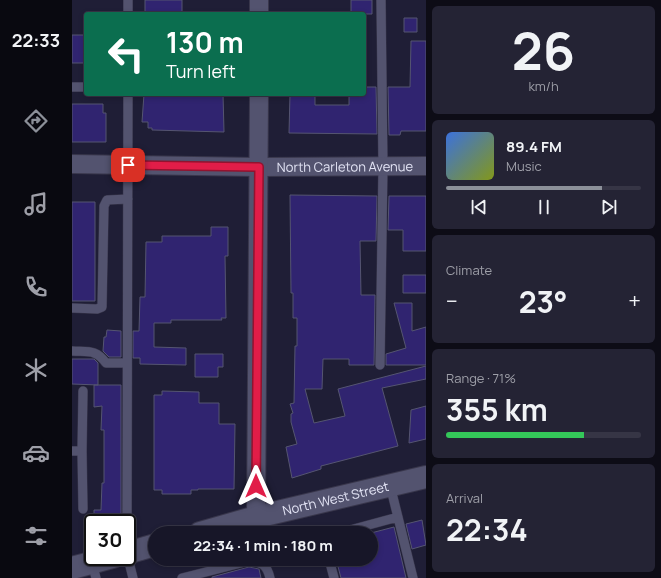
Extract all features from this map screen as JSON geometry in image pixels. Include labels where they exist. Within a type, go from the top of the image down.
[{"type":"street","points":[[259,0],[259,12]]},
{"type":"street","points":[[256,517],[259,96]]},
{"type":"street","name":"North Carleton Avenue","points":[[72,164],[259,167],[426,166]]},
{"type":"street","name":"North West Street","points":[[224,526],[426,476]]},
{"type":"street","points":[[136,551],[148,548]]},
{"type":"lane","points":[[128,0],[128,12]]},
{"type":"lane","points":[[380,365],[383,166],[381,0]]},
{"type":"lane","points":[[72,87],[84,87]]},
{"type":"lane","points":[[127,514],[128,96]]},
{"type":"lane","points":[[72,308],[97,309],[102,307],[104,206],[107,200],[128,199]]},
{"type":"lane","points":[[72,351],[95,352],[100,355],[106,363],[127,363]]},
{"type":"lane","points":[[82,509],[83,391]]},
{"type":"lane","points":[[72,451],[82,451]]},
{"type":"lane","points":[[390,485],[414,578]]},
{"type":"lane","points":[[365,526],[398,517]]},
{"type":"lane","points":[[182,578],[249,561],[259,562],[268,569],[270,578]]},
{"type":"lane","points":[[130,566],[133,578]]},
{"type":"lane","points":[[331,566],[334,578]]},
{"type":"building","points":[[145,0],[182,0],[182,12],[145,12]]},
{"type":"building","points":[[351,0],[372,0],[372,14],[366,14],[366,12],[351,12]]},
{"type":"building","points":[[404,18],[417,18],[417,32],[404,32]]},
{"type":"building","points":[[72,35],[84,35],[84,63],[72,63]]},
{"type":"building","points":[[411,41],[426,41],[426,131],[401,131],[400,135],[389,135],[388,87],[410,87]]},
{"type":"building","points":[[366,87],[376,87],[377,134],[289,133],[290,96],[315,96],[315,105],[349,105],[349,96],[366,96]]},
{"type":"building","points":[[144,96],[223,96],[224,132],[152,130],[152,128],[148,128],[148,122],[142,122]]},
{"type":"building","points":[[72,104],[103,104],[103,113],[106,113],[106,142],[72,142]]},
{"type":"building","points":[[290,195],[377,196],[376,241],[360,241],[361,295],[375,295],[374,365],[349,365],[349,359],[323,359],[322,389],[305,389],[314,423],[345,416],[338,389],[426,366],[426,379],[382,388],[398,446],[321,466],[321,469],[292,478],[286,447],[297,444],[291,422],[291,414],[293,413],[290,404],[294,403],[297,318],[293,318],[293,293],[291,293]]},
{"type":"building","points":[[389,196],[426,196],[426,251],[403,251],[403,230],[388,230]]},
{"type":"building","points":[[72,202],[95,202],[95,301],[72,301]]},
{"type":"building","points":[[211,227],[228,227],[228,256],[225,256],[226,318],[221,318],[222,320],[171,320],[171,323],[154,323],[154,347],[186,348],[186,365],[140,364],[140,358],[133,358],[133,331],[139,331],[140,297],[145,297],[146,242],[162,242],[162,236],[211,236]]},
{"type":"building","points":[[403,275],[426,275],[426,293],[403,293]]},
{"type":"building","points":[[394,303],[412,303],[412,331],[426,327],[426,365],[386,365],[386,354],[406,348]]},
{"type":"building","points":[[107,330],[121,331],[121,357],[109,357],[103,351],[104,337],[106,337]]},
{"type":"building","points":[[195,354],[223,354],[223,367],[218,367],[218,377],[195,377]]},
{"type":"building","points":[[72,359],[94,359],[98,363],[98,385],[72,384]]},
{"type":"building","points":[[94,385],[121,385],[121,514],[94,514],[94,510],[101,510],[102,483],[104,483],[104,430],[101,430],[102,406],[94,407]]},
{"type":"building","points":[[162,391],[199,392],[199,403],[219,403],[219,424],[235,424],[234,489],[198,489],[191,490],[191,494],[162,494],[162,490],[154,490],[154,395],[162,395]]},
{"type":"building","points":[[426,406],[426,439],[409,443],[411,410]]},
{"type":"building","points":[[422,520],[426,545],[412,549],[406,524]]},
{"type":"building","points":[[394,527],[406,578],[341,578],[338,566],[378,566],[378,531]]},
{"type":"building","points":[[249,567],[259,569],[261,578],[212,578],[212,577]]},
{"type":"route","points":[[128,165],[259,167],[256,486]]}]
